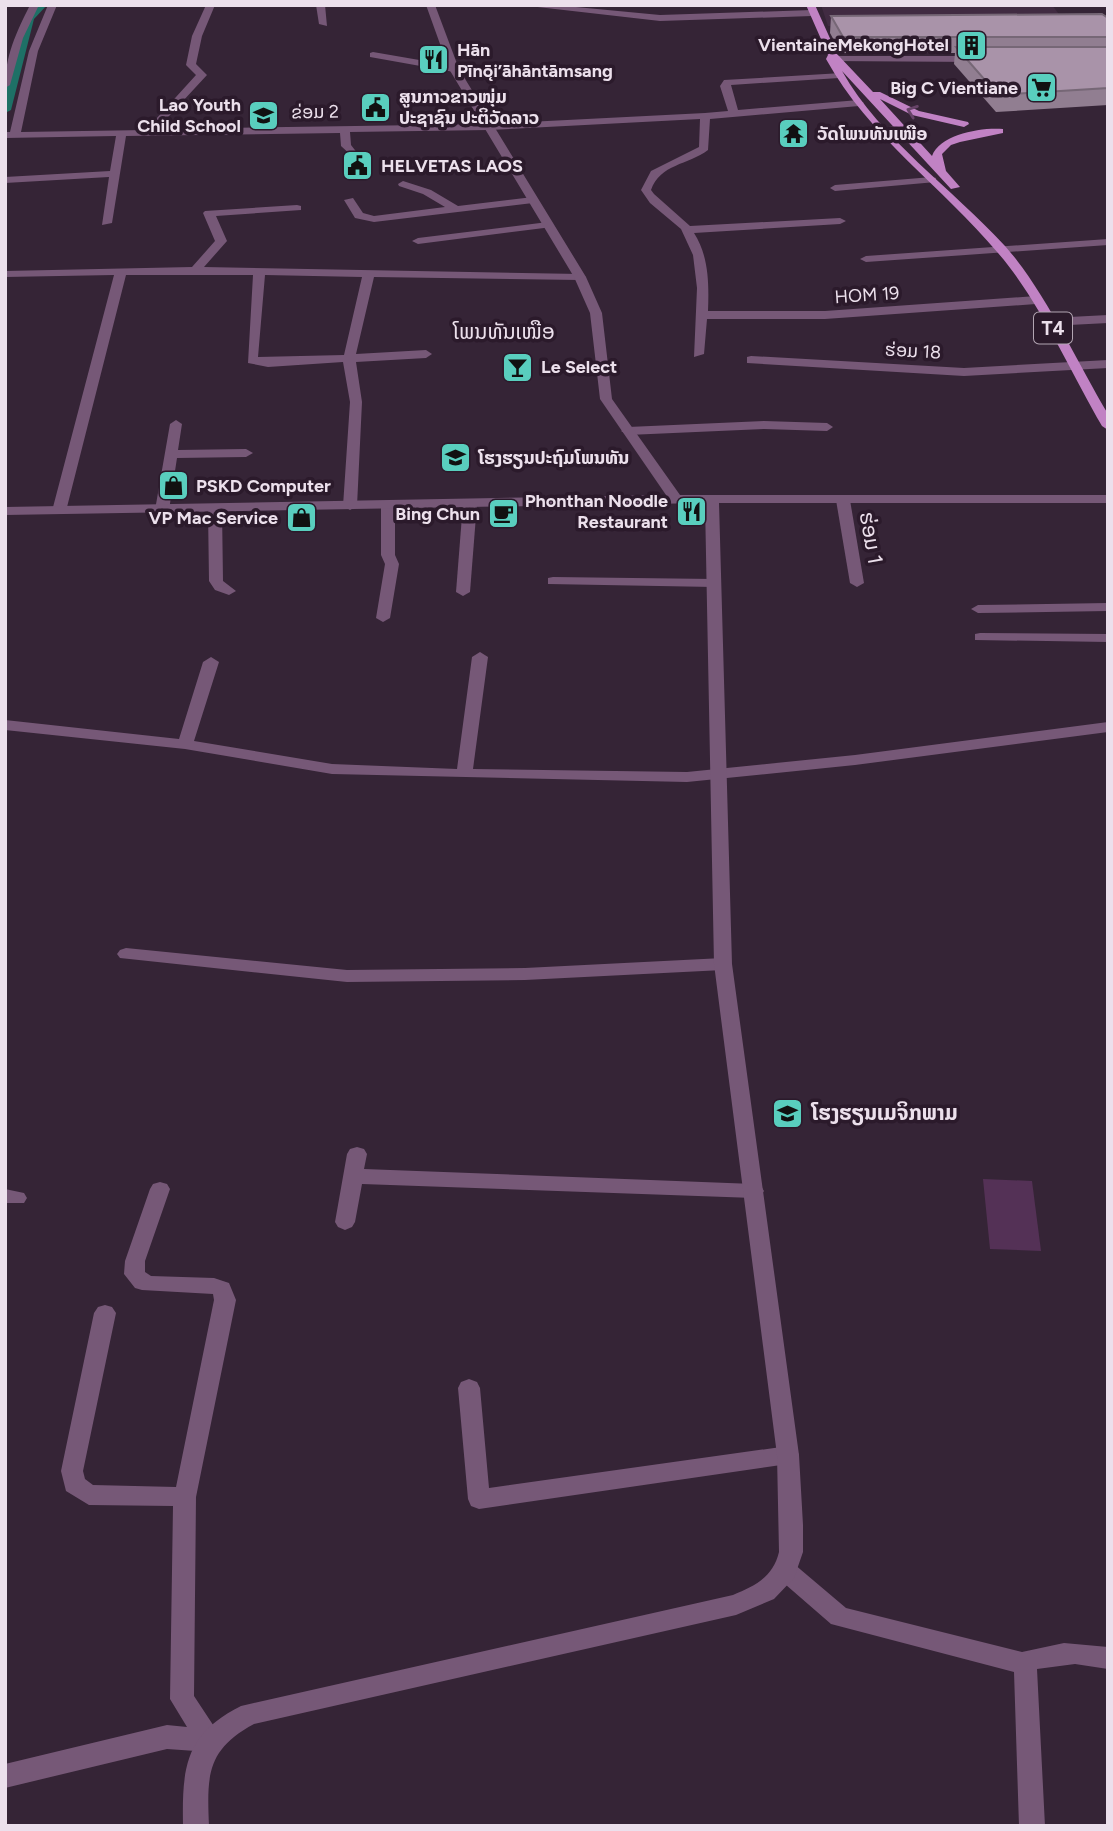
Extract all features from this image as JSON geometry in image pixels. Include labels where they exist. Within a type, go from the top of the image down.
[{"type":"main road","name":"T4","points":[[811,9],[835,58],[839,75],[859,103],[885,134],[937,176]]},
{"type":"main road","name":"T4","points":[[835,58],[904,132],[937,176],[1002,250],[1050,322],[1072,367],[1108,426]]},
{"type":"main road","points":[[863,86],[916,113],[964,124]]},
{"type":"main road","points":[[937,176],[937,154],[947,143],[999,131]]},
{"type":"street","points":[[5,85],[18,38],[35,5]]},
{"type":"street","points":[[10,135],[37,42],[53,5]]},
{"type":"street","points":[[149,132],[202,75],[191,65],[197,36],[211,5]]},
{"type":"street","points":[[320,5],[324,24]]},
{"type":"street","points":[[430,5],[454,69],[580,277],[596,313],[606,398],[676,499]]},
{"type":"street","points":[[524,5],[660,18],[811,9]]},
{"type":"street","points":[[818,27],[831,27]]},
{"type":"street","points":[[373,55],[454,69]]},
{"type":"street","points":[[835,58],[994,58]]},
{"type":"street","points":[[734,113],[725,86],[727,82],[839,75]]},
{"type":"street","name":"ຂ່ອມ 2","points":[[10,135],[489,127],[705,116],[859,103]]},
{"type":"street","points":[[698,354],[701,316],[700,267],[687,230],[656,204],[646,190],[647,184],[659,170],[701,151],[705,145],[705,116]]},
{"type":"street","points":[[345,129],[346,146],[354,154]]},
{"type":"street","points":[[106,223],[122,132]]},
{"type":"street","points":[[885,134],[904,132]]},
{"type":"street","points":[[5,180],[113,174]]},
{"type":"street","points":[[835,188],[937,176]]},
{"type":"street","points":[[403,184],[427,192],[457,210]]},
{"type":"street","points":[[349,200],[359,216],[369,219],[533,200]]},
{"type":"street","points":[[195,270],[221,241],[209,213],[297,208]]},
{"type":"street","points":[[687,230],[840,221]]},
{"type":"street","points":[[418,242],[548,226]]},
{"type":"street","points":[[866,259],[1108,242]]},
{"type":"street","points":[[59,511],[121,270]]},
{"type":"street","points":[[5,274],[195,270],[580,277]]},
{"type":"street","points":[[259,272],[252,360],[268,363],[426,354]]},
{"type":"street","points":[[350,506],[356,401],[349,359],[369,273]]},
{"type":"street","name":"HOM 19","points":[[701,316],[825,315],[1036,300]]},
{"type":"street","points":[[1050,322],[1108,319]]},
{"type":"street","name":"ຮ່ອມ 18","points":[[751,360],[964,372],[1108,364]]},
{"type":"street","points":[[162,510],[176,424]]},
{"type":"street","points":[[628,431],[738,425],[827,427]]},
{"type":"street","points":[[171,454],[246,453]]},
{"type":"street","points":[[5,511],[215,510],[676,499],[1108,499]]},
{"type":"street","points":[[196,1826],[195,1787],[200,1760],[209,1740],[225,1725],[250,1714],[736,1605],[766,1592],[786,1571],[791,1542],[788,1455],[723,964],[712,500]]},
{"type":"street","name":"ຮ່ອມ 1","points":[[843,500],[857,583]]},
{"type":"street","points":[[463,592],[470,503]]},
{"type":"street","points":[[383,618],[392,564],[388,555],[388,505]]},
{"type":"street","points":[[215,510],[216,581],[220,587],[229,591]]},
{"type":"street","points":[[553,581],[713,583]]},
{"type":"street","points":[[978,609],[1108,607]]},
{"type":"street","points":[[980,637],[1108,638]]},
{"type":"street","points":[[464,774],[480,657]]},
{"type":"street","points":[[185,744],[211,663]]},
{"type":"street","points":[[5,725],[185,744],[331,769],[464,774],[719,775],[1108,727]]},
{"type":"street","points":[[126,954],[347,976],[525,974],[723,964]]},
{"type":"street","points":[[345,1222],[357,1154]]},
{"type":"street","points":[[355,1176],[754,1191]]},
{"type":"street","points":[[160,1189],[135,1261],[134,1274],[142,1282],[151,1284],[214,1286],[222,1289],[225,1300],[185,1497],[182,1699],[209,1740]]},
{"type":"street","points":[[105,1313],[72,1471],[74,1484],[89,1495],[185,1497]]},
{"type":"street","points":[[469,1388],[479,1499],[788,1455]]},
{"type":"street","points":[[786,1571],[839,1618],[1021,1663],[1042,1655],[1088,1654],[1108,1658]]},
{"type":"street","points":[[1021,1663],[1026,1671],[1032,1826]]},
{"type":"street","points":[[5,1776],[167,1737],[209,1740]]},
{"type":"shaded area","points":[[821,5],[1052,5],[1068,26],[828,26]]},
{"type":"shaded area","points":[[983,1179],[1032,1181],[1041,1251],[990,1249]]},
{"type":"building","points":[[1102,14],[1108,18],[1108,37],[843,37],[831,16]]},
{"type":"building","points":[[956,47],[1108,47],[1108,88],[998,95]]},
{"type":"waterway","points":[[5,110],[29,18],[42,5]]},
{"type":"place","name":"VientaineMekongHotel","points":[[972,45]]},
{"type":"place","name":"Hān Pīnǭi’āhāntāmsang","points":[[434,60]]},
{"type":"place","name":"Big C Vientiane","points":[[1041,88]]},
{"type":"place","name":"ສູນກາວຂາວໜຸ່ມ ປະຊາຊົນ ປະຕິວັດລາວ","points":[[376,107]]},
{"type":"place","name":"Lao Youth Child School","points":[[264,115]]},
{"type":"place","name":"ວັດໂພນທັນເໜືອ","points":[[794,134]]},
{"type":"place","name":"HELVETAS LAOS","points":[[358,166]]},
{"type":"place","name":"Le Select","points":[[518,367]]},
{"type":"place","name":"ໂຮງຮຽນປະຖົມໂພນທັນ","points":[[455,458]]},
{"type":"place","name":"PSKD Computer","points":[[173,486]]},
{"type":"place","name":"Phonthan Noodle Restaurant","points":[[691,511]]},
{"type":"place","name":"Bing Chun","points":[[503,514]]},
{"type":"place","name":"VP Mac Service","points":[[301,518]]},
{"type":"place","name":"ໂຮງຮຽນເມຈິກພາມ","points":[[788,1113]]},
{"type":"district","name":"ໂພນທັນເໜືອ","points":[[504,332]]}]
